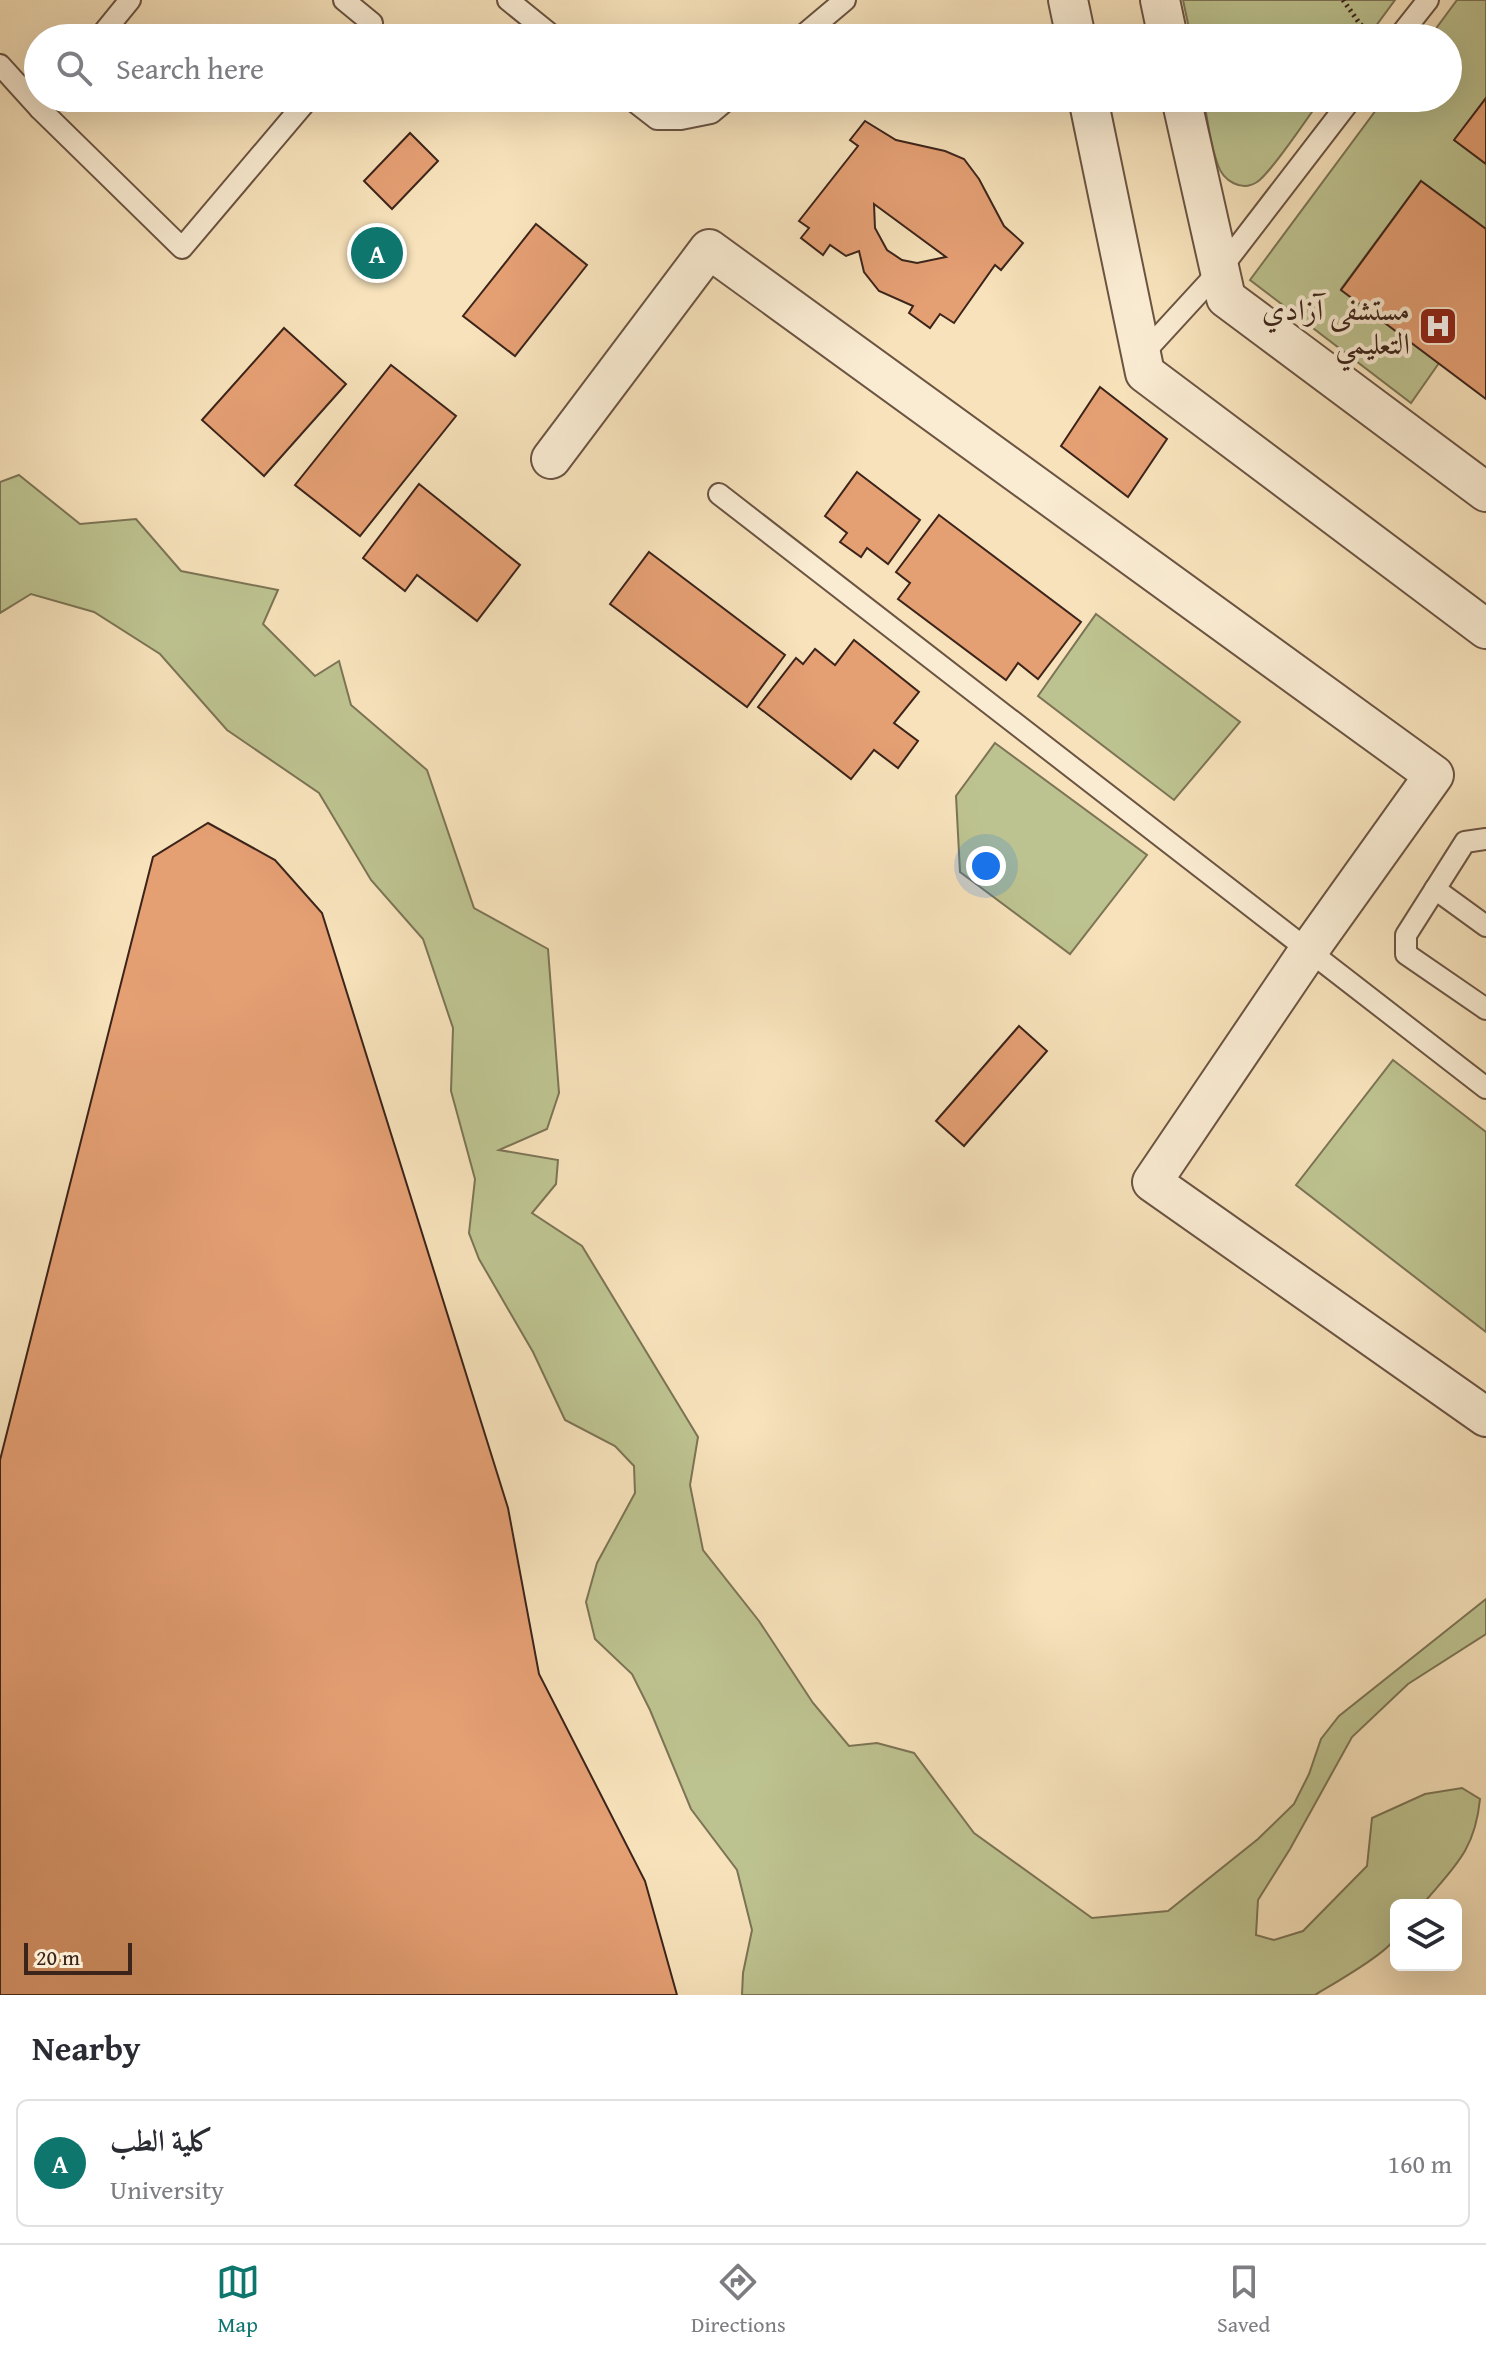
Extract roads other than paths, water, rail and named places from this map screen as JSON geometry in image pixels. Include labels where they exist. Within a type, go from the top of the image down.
[{"type":"street","points":[[1068,0],[1073,24]]},
{"type":"street","points":[[1160,0],[1165,24]]},
{"type":"street","points":[[1091,112],[1145,373],[1486,629]]},
{"type":"street","points":[[1184,112],[1226,298],[1486,492]]},
{"type":"street","points":[[551,459],[709,249],[1434,775],[1309,950],[1152,1182],[1486,1417]]},
{"type":"lane","points":[[110,24],[130,0]]},
{"type":"lane","points":[[344,0],[371,24]]},
{"type":"lane","points":[[508,0],[538,24]]},
{"type":"lane","points":[[817,24],[845,0]]},
{"type":"lane","points":[[1409,24],[1428,0]]},
{"type":"lane","points":[[0,65],[24,86]]},
{"type":"lane","points":[[53,112],[182,248],[297,112]]},
{"type":"lane","points":[[648,112],[657,119],[681,119],[712,112]]},
{"type":"lane","points":[[1141,356],[1219,271],[1341,112]]},
{"type":"lane","points":[[719,494],[1486,1088]]},
{"type":"lane","points":[[1486,839],[1465,842],[1406,935],[1406,954],[1486,1009]]},
{"type":"lane","points":[[1435,889],[1486,926]]},
{"type":"place","name":"كلية الطب","points":[[377,253]]},
{"type":"place","name":"مستشفى آزادي التعليمي","points":[[1438,326]]}]
